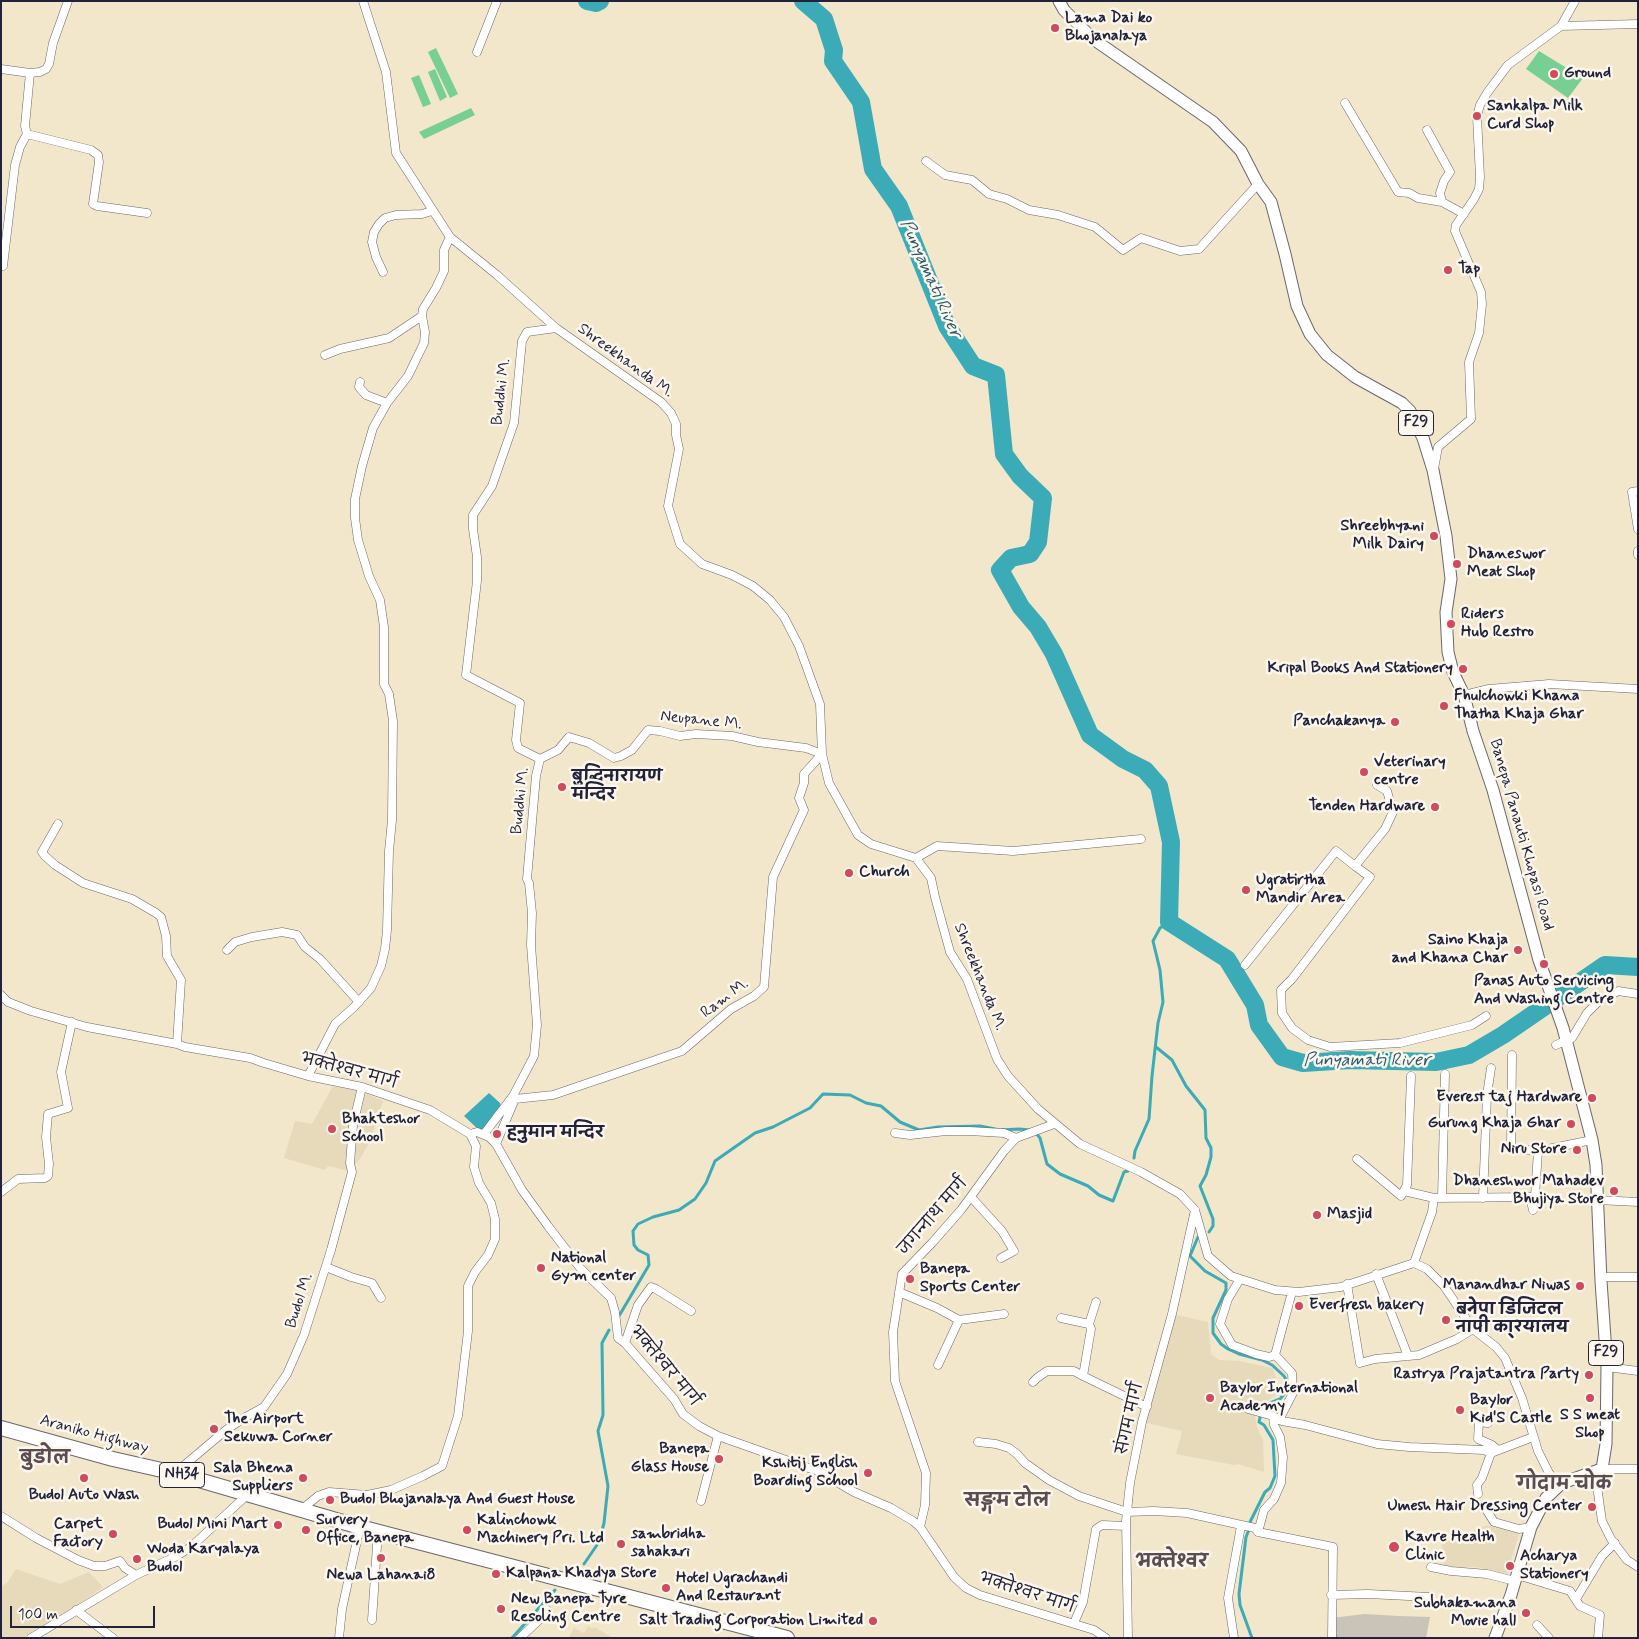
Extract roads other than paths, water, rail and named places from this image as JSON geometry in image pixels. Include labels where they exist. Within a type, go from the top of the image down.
[{"type":"highway","name":"Araniko Highway","points":[[1,1428],[113,1459],[175,1473],[378,1531],[787,1638]]},
{"type":"main road","name":"Banepa Panauti Khopasi Road","points":[[1059,1],[1064,10],[1093,39],[1213,122],[1241,151],[1258,184],[1271,202],[1297,306],[1310,334],[1327,355],[1348,371],[1402,403],[1410,410],[1423,438],[1434,470],[1446,536],[1451,578],[1446,612],[1448,652],[1453,672],[1464,695],[1473,731],[1493,790],[1539,960],[1563,1028],[1561,1043]]},
{"type":"main road","name":"F29","points":[[1561,1043],[1592,1140],[1596,1164],[1608,1367],[1606,1444],[1598,1470]]},
{"type":"main road","points":[[1495,1638],[1531,1527],[1546,1498],[1558,1485],[1598,1470]]},
{"type":"street","points":[[1,69],[30,73],[46,69],[50,64],[53,43],[68,1]]},
{"type":"street","name":"Shreekhanda M.","points":[[364,1],[386,72],[396,153],[450,237],[497,275],[556,328],[661,402],[671,413],[676,424],[679,449],[668,506],[680,544],[702,564],[732,575],[753,586],[770,600],[784,617],[799,646],[820,704],[822,754],[829,783],[858,835],[871,844],[916,858],[931,878],[950,952],[967,979],[997,1059],[1008,1076],[1052,1125],[1080,1144],[1141,1172],[1180,1194],[1195,1210],[1208,1256],[1231,1276],[1275,1290],[1292,1292],[1316,1291],[1414,1264]]},
{"type":"street","points":[[477,52],[497,1]]},
{"type":"street","points":[[1434,470],[1438,446],[1471,419],[1468,362],[1479,333],[1482,304],[1481,292],[1456,231],[1456,225],[1474,199],[1479,188],[1477,116],[1480,105],[1487,92],[1508,64],[1561,26],[1575,1]]},
{"type":"street","points":[[1561,26],[1638,24]]},
{"type":"street","points":[[3,266],[15,165],[20,147],[27,134],[25,126],[30,73]]},
{"type":"street","points":[[1345,103],[1398,192],[1442,202],[1464,214]]},
{"type":"street","points":[[1427,130],[1450,172],[1444,181],[1440,193],[1442,202]]},
{"type":"street","points":[[27,134],[91,150],[98,155],[99,162],[93,204],[146,213]]},
{"type":"street","points":[[926,161],[945,175],[972,180],[989,194],[1007,199],[1029,210],[1058,215],[1094,227],[1123,250],[1141,238],[1180,251],[1199,249],[1258,184]]},
{"type":"street","points":[[383,272],[372,242],[374,232],[379,224],[385,218],[396,215],[422,214],[432,211]]},
{"type":"street","points":[[308,1076],[335,1024],[360,1002],[371,988],[381,966],[387,930],[393,721],[389,694],[384,684],[384,627],[380,600],[369,576],[358,540],[355,499],[373,428],[387,403],[408,376],[424,343],[423,309],[444,271],[444,250],[450,237]]},
{"type":"street","points":[[325,356],[340,349],[389,338],[422,316]]},
{"type":"street","name":"Buddhi M.","points":[[484,1134],[513,1096],[534,1056],[537,1025],[531,944],[532,913],[527,879],[536,776],[540,759],[518,748],[516,740],[520,703],[466,674],[477,581],[473,515],[492,486],[514,424],[522,342],[527,332],[556,328]]},
{"type":"street","points":[[360,382],[359,387],[366,395],[387,403]]},
{"type":"street","points":[[1638,491],[1632,492],[1638,528]]},
{"type":"street","points":[[1464,695],[1476,691],[1549,684],[1638,689]]},
{"type":"street","name":"Neupane M.","points":[[540,759],[558,750],[570,737],[589,743],[614,758],[632,750],[648,730],[660,730],[680,736],[696,734],[732,736],[758,742],[806,748],[822,754]]},
{"type":"street","name":"Ram M.","points":[[496,1144],[516,1099],[553,1095],[682,1051],[731,1010],[754,996],[764,987],[774,877],[804,810],[799,798],[804,783],[804,774],[822,754]]},
{"type":"street","points":[[1355,866],[1384,829],[1393,812],[1387,791],[1377,785]]},
{"type":"street","points":[[58,824],[42,852],[45,856],[83,884],[132,899],[156,912],[161,917],[166,936],[167,956],[181,980],[177,1044]]},
{"type":"street","points":[[916,858],[937,846],[1013,850],[1142,839]]},
{"type":"street","points":[[1245,965],[1336,851],[1370,877],[1292,979],[1281,990],[1282,1013],[1292,1028],[1308,1040],[1330,1047],[1369,1045],[1400,1043],[1472,1024],[1486,1016]]},
{"type":"street","points":[[227,950],[235,942],[252,937],[282,932],[297,935],[305,947],[320,959],[360,1002]]},
{"type":"street","points":[[1561,1043],[1572,1038],[1587,1013],[1598,1002],[1618,991],[1638,994]]},
{"type":"street","name":"भक्तेश्वर मार्ग","points":[[1,995],[8,1002],[31,1011],[87,1027],[250,1058],[308,1076],[362,1087],[430,1110],[470,1134]]},
{"type":"street","points":[[1,1192],[18,1179],[45,1178],[48,1176],[49,1164],[46,1137],[48,1114],[68,1108],[61,1072],[72,1022]]},
{"type":"street","points":[[1512,1055],[1511,1148],[1538,1151],[1592,1140]]},
{"type":"street","points":[[1483,1198],[1487,1095],[1491,1068]]},
{"type":"street","points":[[1445,1074],[1438,1198],[1414,1264],[1427,1268],[1434,1275],[1444,1286],[1473,1329],[1496,1347],[1505,1358],[1522,1398],[1533,1437],[1549,1473],[1558,1485]]},
{"type":"street","points":[[1357,1159],[1401,1196],[1407,1186],[1411,1076]]},
{"type":"street","name":"Budol M.","points":[[175,1473],[226,1430],[264,1407],[287,1374],[304,1335],[326,1267],[352,1172],[350,1163],[353,1125],[362,1087]]},
{"type":"street","points":[[895,1133],[910,1136],[946,1131],[969,1131],[1004,1133],[1016,1138],[1052,1125]]},
{"type":"street","points":[[301,1510],[318,1496],[329,1492],[367,1495],[391,1490],[442,1466],[458,1416],[468,1332],[468,1286],[475,1272],[488,1255],[495,1239],[495,1219],[491,1204],[478,1184],[474,1167],[476,1146],[470,1134],[477,1132],[484,1134]]},
{"type":"street","name":"भक्तेश्वर मार्ग","points":[[484,1134],[496,1144],[522,1190],[582,1269],[611,1298],[616,1312],[618,1338],[625,1343],[674,1399],[683,1414],[699,1426],[718,1436],[820,1472],[854,1492],[891,1508],[913,1521],[920,1527],[954,1577],[966,1588],[980,1595],[1094,1630],[1106,1638]]},
{"type":"street","name":"जगन्नाथ मार्ग","points":[[920,1527],[925,1505],[926,1472],[895,1381],[892,1332],[902,1274],[932,1244],[1016,1138]]},
{"type":"street","points":[[1404,1191],[1438,1198],[1535,1196],[1538,1151]]},
{"type":"street","points":[[971,1197],[1002,1231],[1014,1251],[1001,1258]]},
{"type":"street","points":[[1530,1197],[1533,1210]]},
{"type":"street","points":[[1597,1200],[1638,1202]]},
{"type":"street","name":"संगम मार्ग","points":[[1128,1638],[1126,1526],[1130,1482],[1147,1407],[1172,1314],[1195,1210]]},
{"type":"street","points":[[326,1267],[372,1283],[381,1298]]},
{"type":"street","points":[[1376,1274],[1408,1356]]},
{"type":"street","points":[[1602,1277],[1638,1277]]},
{"type":"street","points":[[1240,1279],[1228,1299],[1220,1324],[1232,1345],[1256,1354],[1269,1357],[1275,1355]]},
{"type":"street","points":[[1347,1284],[1360,1363],[1375,1359],[1419,1355],[1473,1329]]},
{"type":"street","points":[[625,1343],[638,1305],[651,1287],[691,1312]]},
{"type":"street","points":[[899,1292],[937,1308],[959,1320],[1004,1314]]},
{"type":"street","points":[[1275,1355],[1292,1292]]},
{"type":"street","points":[[1082,1376],[1091,1329],[1089,1324],[1096,1302]]},
{"type":"street","points":[[1061,1318],[1089,1324]]},
{"type":"street","points":[[938,1364],[959,1320]]},
{"type":"street","points":[[1258,1532],[1264,1510],[1274,1499],[1282,1483],[1283,1458],[1280,1437],[1274,1425],[1276,1418],[1292,1393],[1292,1373],[1275,1355]]},
{"type":"street","points":[[1608,1367],[1638,1371]]},
{"type":"street","points":[[1033,1382],[1047,1371],[1074,1371],[1147,1407]]},
{"type":"street","points":[[1248,1409],[1377,1444],[1495,1452],[1533,1437]]},
{"type":"street","points":[[1478,1494],[1477,1485],[1495,1452],[1492,1445],[1478,1439],[1479,1422],[1488,1422]]},
{"type":"street","points":[[700,1501],[718,1436]]},
{"type":"street","points":[[978,1442],[1009,1448],[1024,1463],[1049,1480],[1079,1496],[1127,1512],[1154,1510],[1187,1513],[1255,1528],[1258,1532],[1333,1547],[1332,1638]]},
{"type":"street","points":[[1638,1468],[1598,1470],[1602,1521],[1627,1560],[1638,1567]]},
{"type":"street","points":[[32,1638],[45,1634],[76,1610],[136,1575],[177,1556],[192,1546],[247,1495]]},
{"type":"street","points":[[1484,1506],[1494,1522],[1519,1530],[1531,1527]]},
{"type":"street","points":[[1,1516],[36,1538],[78,1560],[94,1566],[105,1566],[120,1561],[136,1575]]},
{"type":"street","points":[[1074,1624],[1083,1602],[1096,1529],[1102,1525],[1126,1526]]},
{"type":"street","points":[[339,1638],[342,1609],[360,1526]]},
{"type":"street","points":[[1234,1638],[1228,1598],[1241,1526]]},
{"type":"street","points":[[372,1620],[378,1531]]},
{"type":"street","points":[[1576,1599],[1602,1556],[1615,1543]]},
{"type":"street","points":[[1431,1567],[1516,1578],[1570,1591],[1580,1606],[1600,1615],[1601,1637]]},
{"type":"street","points":[[1331,1595],[1393,1594],[1429,1597]]},
{"type":"street","points":[[76,1610],[113,1638]]},
{"type":"street","points":[[520,1638],[547,1610]]},
{"type":"street","points":[[1537,1626],[1549,1638]]},
{"type":"water","points":[[489,1093],[500,1103],[502,1109],[483,1131],[480,1131],[464,1116]]},
{"type":"waterway","name":"Punyamati River","points":[[587,1],[596,3],[600,1]]},
{"type":"waterway","name":"Punyamati River","points":[[803,1],[824,19],[834,50],[833,61],[861,102],[873,169],[899,206],[947,326],[973,366],[996,375],[1004,454],[1020,476],[1043,498],[1038,542],[1030,554],[1011,558],[1000,570],[1021,607],[1038,627],[1054,654],[1090,735],[1123,759],[1145,770],[1159,786],[1171,842],[1169,922],[1227,959],[1255,1005],[1259,1025],[1282,1057],[1303,1063],[1350,1060],[1436,1062],[1469,1055],[1503,1035],[1605,965],[1638,967]]},
{"type":"waterway","points":[[1134,1158],[1135,1151],[1149,1119],[1158,1023],[1163,1002],[1160,970],[1153,941],[1160,928],[1169,922]]},
{"type":"waterway","points":[[1156,1047],[1172,1060],[1186,1086],[1205,1110],[1206,1138],[1211,1148],[1211,1157],[1206,1175],[1200,1186],[1213,1219],[1213,1226],[1209,1232]]},
{"type":"waterway","points":[[619,1316],[649,1265],[648,1255],[638,1250],[634,1245],[633,1231],[638,1224],[653,1217],[679,1210],[695,1199],[706,1183],[715,1161],[755,1133],[773,1127],[810,1108],[823,1094],[850,1095],[866,1103],[881,1106],[900,1122],[919,1130],[938,1127],[980,1126],[1000,1130],[1030,1130]]},
{"type":"waterway","points":[[1036,1133],[1040,1138],[1047,1164],[1060,1174],[1088,1186],[1099,1195],[1113,1201],[1124,1172],[1128,1171]]},
{"type":"waterway","points":[[1198,1237],[1190,1256],[1205,1271],[1226,1283],[1226,1290],[1213,1318],[1213,1333],[1221,1344],[1228,1349],[1272,1365],[1287,1381],[1287,1388],[1280,1399],[1265,1405],[1262,1409],[1259,1422],[1264,1425],[1273,1440],[1275,1476],[1250,1522]]},
{"type":"waterway","points":[[584,1564],[599,1542],[604,1523],[608,1486],[598,1431],[603,1415],[602,1343],[609,1330]]},
{"type":"waterway","points":[[1248,1532],[1239,1594],[1240,1605],[1252,1638]]},
{"type":"waterway","points":[[512,1638],[555,1590]]},
{"type":"place","name":"Lama Dai ko Bhojanalaya","points":[[1055,28]]},
{"type":"place","name":"Ground","points":[[1554,74]]},
{"type":"place","name":"Sankalpa Milk Curd Shop","points":[[1477,116]]},
{"type":"place","name":"Tap","points":[[1448,270]]},
{"type":"place","name":"Shreebhyani Milk Dairy","points":[[1434,536]]},
{"type":"place","name":"Dhaneswor Meat Shop","points":[[1457,564]]},
{"type":"place","name":"Riders Hub Restro","points":[[1451,624]]},
{"type":"place","name":"Kripal Books And Stationery","points":[[1463,669]]},
{"type":"place","name":"Fhulchowki Khana Thatha Khaja Ghar","points":[[1444,706]]},
{"type":"place","name":"Panchakanya","points":[[1395,722]]},
{"type":"place","name":"Veterinary centre","points":[[1364,772]]},
{"type":"place","name":"बुद्धिनारायण मन्दिर","points":[[562,787]]},
{"type":"place","name":"Tenden Hardware","points":[[1435,807]]},
{"type":"place","name":"Church","points":[[849,873]]},
{"type":"place","name":"Ugratirtha Mandir Area","points":[[1246,890]]},
{"type":"place","name":"Saino Khaja and Khana Char","points":[[1518,950]]},
{"type":"place","name":"Panas Auto Servicing And Washing Centre","points":[[1544,964]]},
{"type":"place","name":"Everest taj Hardware","points":[[1592,1098]]},
{"type":"place","name":"Gurung Khaja Ghar","points":[[1571,1124]]},
{"type":"place","name":"Bhakteshor School","points":[[332,1129]]},
{"type":"place","name":"हनुमान मन्दिर","points":[[497,1134]]},
{"type":"place","name":"Niru Store","points":[[1577,1150]]},
{"type":"place","name":"Dhaneshwor Mahadev Bhujiya Store","points":[[1614,1191]]},
{"type":"place","name":"Masjid","points":[[1317,1215]]},
{"type":"place","name":"National Gym center","points":[[541,1268]]},
{"type":"place","name":"Banepa Sports Center","points":[[910,1279]]},
{"type":"place","name":"Manandhar Niwas","points":[[1580,1286]]},
{"type":"place","name":"Everfresh bakery","points":[[1299,1306]]},
{"type":"place","name":"बनेपा डिजिटल नापी का्रयालय","points":[[1446,1320]]},
{"type":"place","name":"Rastrya Prajatantra Party","points":[[1589,1375]]},
{"type":"place","name":"Baylor International Academy","points":[[1210,1398]]},
{"type":"place","name":"S S meat Shop","points":[[1590,1398]]},
{"type":"place","name":"Baylor Kid'S Castle","points":[[1460,1410]]},
{"type":"place","name":"The Airport Sekuwa Corner","points":[[214,1429]]},
{"type":"place","name":"Banepa Glass House","points":[[719,1459]]},
{"type":"place","name":"Kshitij English Boarding School","points":[[868,1473]]},
{"type":"place","name":"Budol Auto Wash","points":[[84,1478]]},
{"type":"place","name":"Sala Bhena Suppliers","points":[[303,1478]]},
{"type":"place","name":"Budol Bhojanalaya And Guest House","points":[[330,1500]]},
{"type":"place","name":"Umesh Hair Dressing Center","points":[[1592,1507]]},
{"type":"place","name":"Budol Mini Mart","points":[[278,1525]]},
{"type":"place","name":"Survery Office, Banepa","points":[[306,1530]]},
{"type":"place","name":"Kalinchowk Machinery Pri. Ltd","points":[[467,1530]]},
{"type":"place","name":"Carpet Factory","points":[[113,1534]]},
{"type":"place","name":"sambridha sahakari","points":[[621,1544]]},
{"type":"place","name":"Kavre Health Clinic","points":[[1394,1547]]},
{"type":"place","name":"Newa Lahanai8","points":[[381,1558]]},
{"type":"place","name":"Woda Karyalaya Budol","points":[[137,1559]]},
{"type":"place","name":"Acharya Stationery","points":[[1510,1566]]},
{"type":"place","name":"Kalpana Khadya Store","points":[[496,1574]]},
{"type":"place","name":"Hotel Ugrachandi And Restaurant","points":[[666,1588]]},
{"type":"place","name":"New Banepa Tyre Resoling Centre","points":[[501,1609]]},
{"type":"place","name":"Subhakamana Movie hall","points":[[1526,1613]]},
{"type":"place","name":"Salt Trading Corporation Limited","points":[[873,1621]]},
{"type":"district","name":"बुडोल","points":[[45,1459]]},
{"type":"district","name":"गाेदाम चाेक","points":[[1564,1485]]},
{"type":"district","name":"सङ्गम टोल","points":[[1007,1502]]},
{"type":"district","name":"भक्तेश्वर","points":[[1172,1563]]}]
